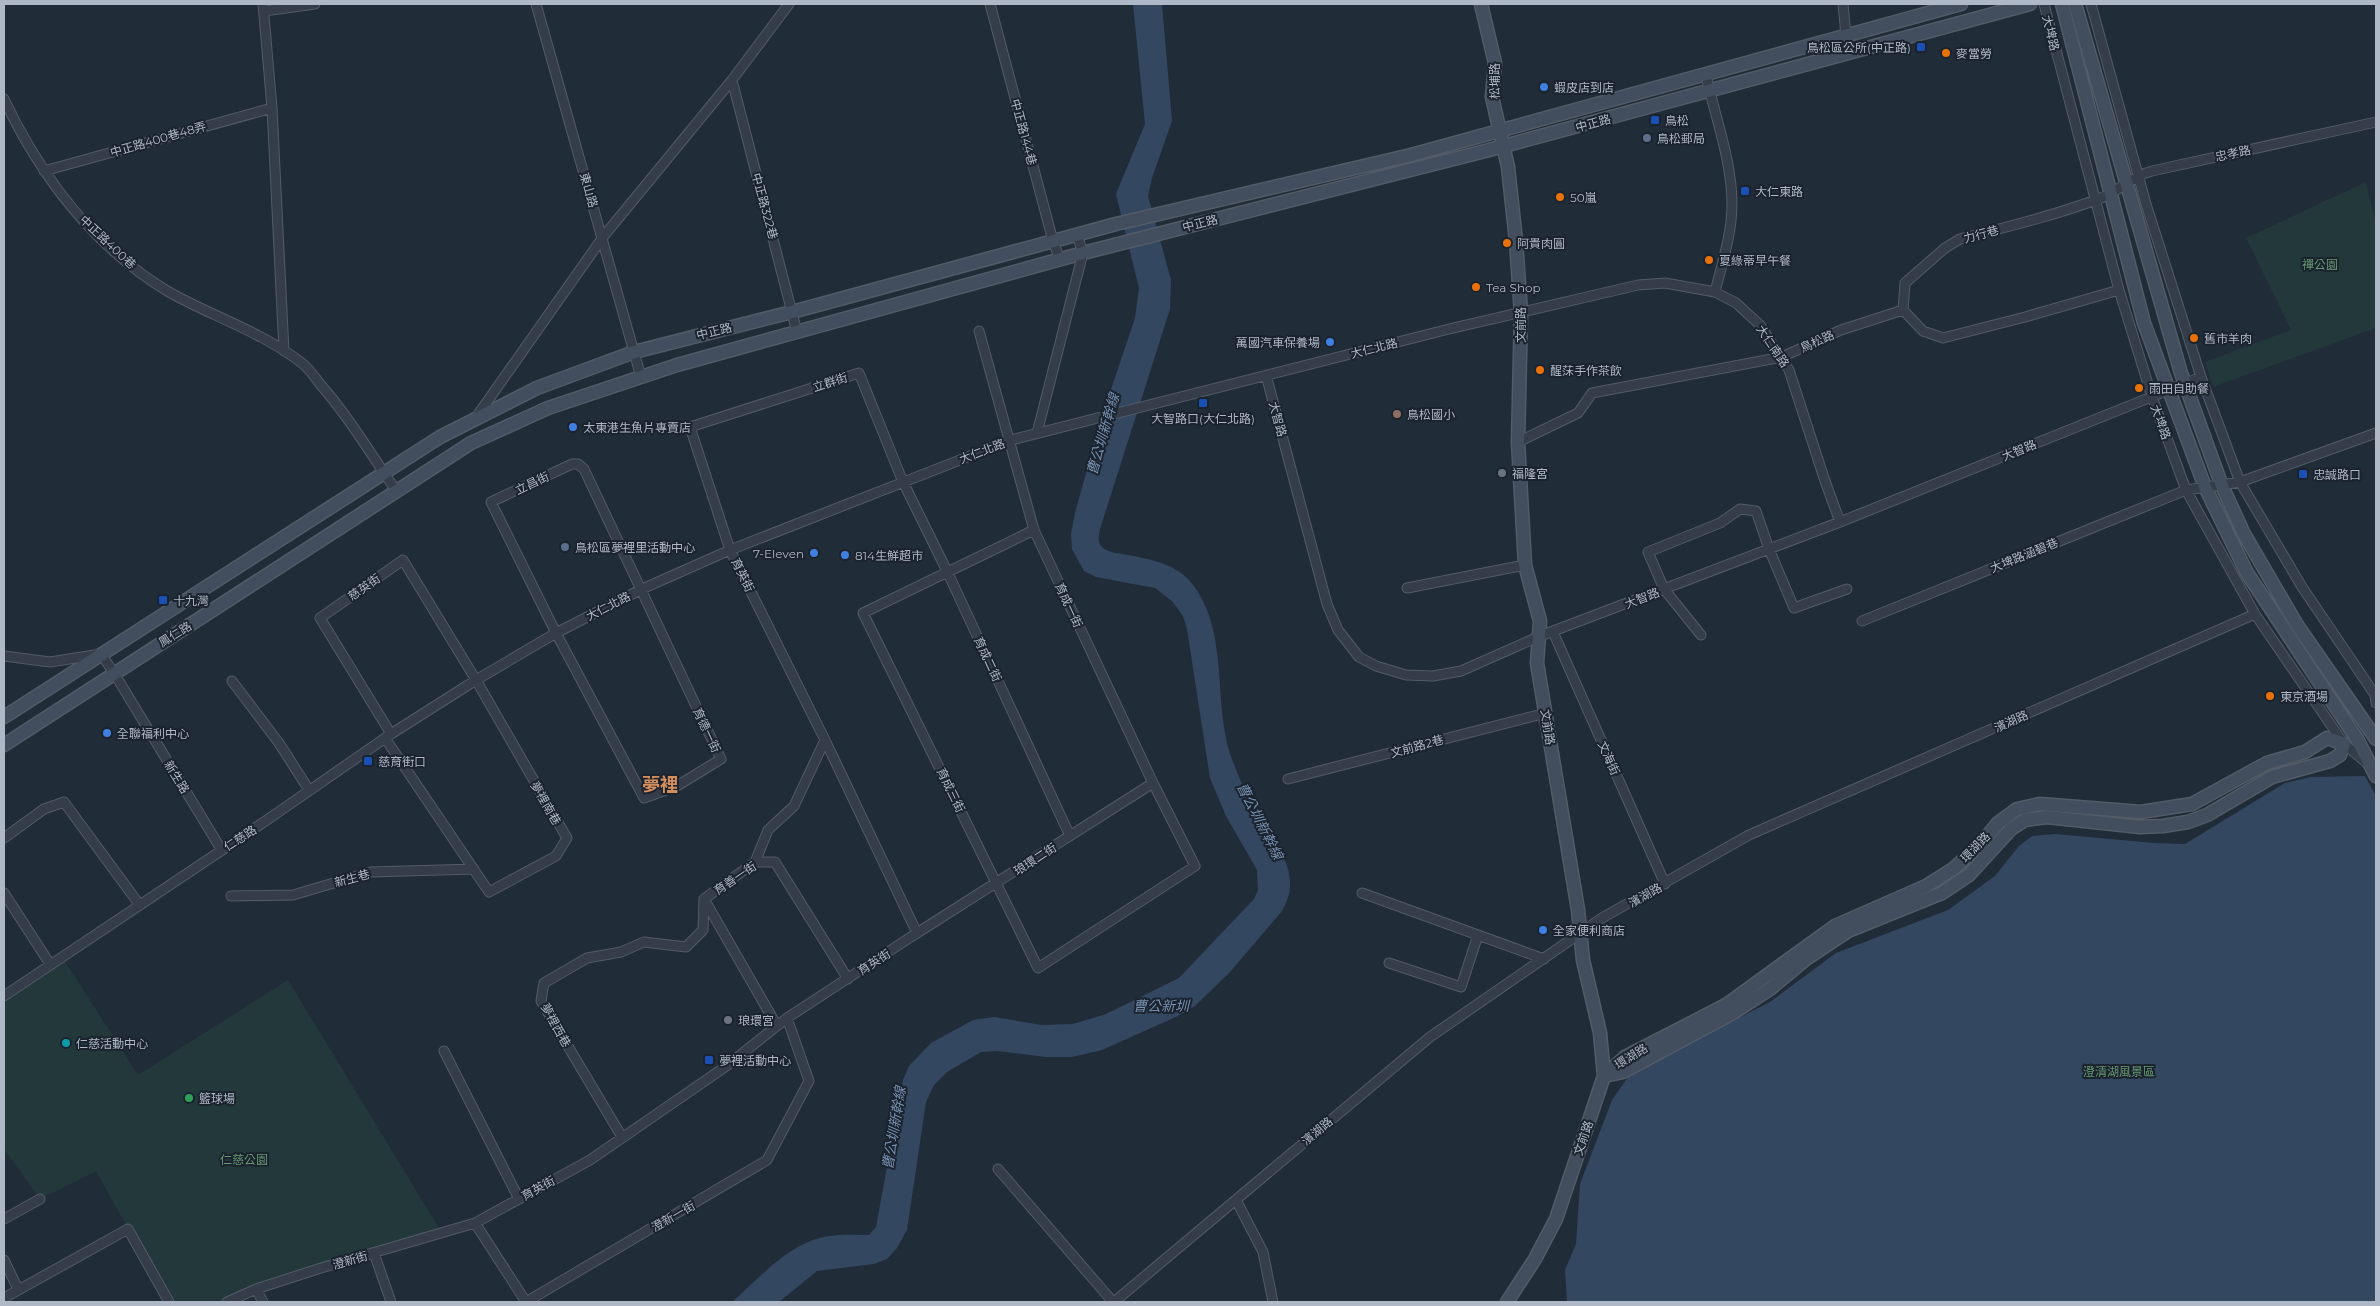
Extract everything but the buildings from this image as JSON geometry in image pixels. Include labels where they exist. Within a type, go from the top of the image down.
[{"type":"main road","name":"松埔路","points":[[1481,4],[1495,62],[1492,97],[1499,129]]},
{"type":"main road","name":"中正路","points":[[337,503],[440,437],[477,417],[537,388],[634,352],[792,312],[1116,224],[1411,155],[1499,129],[1706,75],[1961,4]]},
{"type":"main road","name":"中正路","points":[[346,525],[471,444],[548,408],[677,364],[1083,253],[1710,92],[2030,4]]},
{"type":"main road","name":"大埤路","points":[[2062,4],[2144,323],[2205,487],[2247,573],[2358,740],[2373,771]]},
{"type":"main road","points":[[2074,4],[2184,384],[2222,486],[2244,534],[2297,625],[2375,735]]},
{"type":"main road","name":"文前路","points":[[1499,129],[1509,177],[1521,313],[1518,442],[1525,565],[1540,621],[1538,662],[1583,960],[1600,1032],[1604,1076],[1556,1219],[1535,1259],[1507,1302]]},
{"type":"main road","name":"鳳仁路","points":[[4,717],[337,503]]},
{"type":"main road","name":"鳳仁路","points":[[4,745],[114,672],[346,525]]},
{"type":"main road","name":"環湖路","points":[[2327,738],[2344,744],[2340,756],[2330,761],[2272,777],[2208,815],[2188,822],[2140,827],[2047,817],[2025,820],[2011,829],[1969,874],[1942,893],[1848,932],[1806,959],[1770,989],[1734,1013],[1623,1072],[1604,1076],[1625,1057],[1726,1005],[1835,926],[1940,878],[1967,857],[1998,823],[2017,809],[2040,804],[2141,812],[2192,804],[2267,763],[2305,752],[2327,738]]},
{"type":"main road","points":[[2104,823],[2105,809]]},
{"type":"street","points":[[284,351],[272,108],[264,7],[316,4]]},
{"type":"street","name":"東山路","points":[[536,4],[603,236],[641,377]]},
{"type":"street","points":[[477,417],[603,236],[732,80],[789,4]]},
{"type":"street","name":"中正路144巷","points":[[990,4],[1053,241],[1060,260]]},
{"type":"street","points":[[1843,4],[1846,36]]},
{"type":"street","name":"大埤路","points":[[2044,4],[2119,290],[2152,397],[2186,490],[2255,614],[2344,744],[2373,771]]},
{"type":"street","points":[[2091,4],[2138,174],[2200,377],[2240,482],[2302,587],[2376,697]]},
{"type":"street","points":[[1706,75],[1729,174],[1732,204],[1730,234],[1715,292]]},
{"type":"street","name":"中正路322巷","points":[[732,80],[797,332]]},
{"type":"street","name":"中正路400巷","points":[[4,99],[18,129],[44,171],[87,227],[125,261],[170,292],[231,321],[284,351],[304,365],[330,395],[397,492]]},
{"type":"street","name":"中正路400巷48弄","points":[[44,171],[272,108]]},
{"type":"street","name":"忠孝路","points":[[2138,174],[2376,122]]},
{"type":"street","points":[[2096,200],[2126,186],[2138,174]]},
{"type":"street","name":"力行巷","points":[[1903,310],[1905,283],[1946,248],[1960,239],[2096,200]]},
{"type":"street","points":[[1037,433],[1083,253],[1077,235]]},
{"type":"street","name":"大仁南路","points":[[1521,313],[1638,285],[1665,283],[1715,292],[1736,303],[1760,325],[1789,370],[1840,522]]},
{"type":"street","points":[[1903,310],[1924,331],[1943,338],[2119,290]]},
{"type":"street","name":"鳥松路","points":[[1518,442],[1578,413],[1592,392],[1782,357],[1841,330],[1903,310]]},
{"type":"street","name":"大仁北路","points":[[476,680],[556,633],[642,589],[730,550],[1011,440],[1448,329],[1521,313]]},
{"type":"street","name":"育成一街","points":[[979,331],[1011,440],[1034,530],[1153,783],[1195,866],[1038,968]]},
{"type":"street","name":"立群街","points":[[690,427],[859,373],[903,482]]},
{"type":"street","name":"大智路","points":[[1266,375],[1327,604],[1338,630],[1359,657],[1376,666],[1406,674],[1433,676],[1461,672],[1540,636],[1840,522],[2200,377]]},
{"type":"street","name":"育英街","points":[[475,1223],[590,1160],[725,1067],[787,1018],[917,933],[825,740],[730,550],[690,427]]},
{"type":"street","name":"大埤路涵碧巷","points":[[1862,621],[2186,490],[2240,482],[2376,433]]},
{"type":"street","name":"立昌街","points":[[556,633],[491,502],[572,464],[582,466],[642,589]]},
{"type":"street","name":"育成二街","points":[[903,482],[947,571],[1070,836]]},
{"type":"street","points":[[1701,635],[1664,589],[1648,552],[1720,523],[1740,509],[1756,511],[1769,549],[1794,608],[1847,589]]},
{"type":"street","points":[[947,571],[1034,530]]},
{"type":"street","name":"慈英街","points":[[388,736],[320,618],[403,560],[476,680]]},
{"type":"street","points":[[1408,588],[1525,565]]},
{"type":"street","name":"育成三街","points":[[947,571],[863,613],[1038,968]]},
{"type":"street","name":"育德一街","points":[[556,633],[644,798],[678,786],[721,759],[642,589]]},
{"type":"street","name":"濱湖路","points":[[1113,1302],[1430,1037],[1602,918],[1749,835],[2255,614]]},
{"type":"street","name":"文海街","points":[[1553,632],[1665,884]]},
{"type":"street","name":"鳳仁路","points":[[4,656],[50,662],[101,654]]},
{"type":"street","name":"新生路","points":[[101,654],[114,672],[222,849]]},
{"type":"street","name":"仁慈路","points":[[4,996],[388,736],[476,680]]},
{"type":"street","name":"夢裡南巷","points":[[388,736],[436,814],[489,892],[556,856],[567,838],[476,680]]},
{"type":"street","points":[[232,681],[279,743],[309,790]]},
{"type":"street","name":"文前路2巷","points":[[1288,780],[1546,713]]},
{"type":"street","points":[[2344,744],[2375,735]]},
{"type":"street","points":[[755,862],[768,830],[794,806],[825,740]]},
{"type":"street","name":"琅環二街","points":[[917,933],[1153,783]]},
{"type":"street","points":[[4,838],[44,809],[64,802],[139,904]]},
{"type":"street","name":"育善一街","points":[[777,1026],[704,899],[755,862],[775,862],[848,978]]},
{"type":"street","name":"新生巷","points":[[231,896],[293,895],[371,872],[474,869]]},
{"type":"street","points":[[4,893],[50,964]]},
{"type":"street","points":[[1362,893],[1544,959]]},
{"type":"street","name":"夢裡西巷","points":[[622,1137],[541,1002],[544,983],[587,958],[621,952],[644,942],[686,947],[703,930],[704,899]]},
{"type":"street","points":[[1389,963],[1461,987],[1478,935]]},
{"type":"street","name":"澄新一街","points":[[475,1223],[526,1302],[767,1160],[809,1081],[787,1018]]},
{"type":"street","points":[[444,1051],[519,1199]]},
{"type":"street","points":[[998,1169],[1113,1302]]},
{"type":"street","points":[[4,1219],[40,1199]]},
{"type":"street","points":[[1236,1200],[1263,1252],[1273,1302]]},
{"type":"street","name":"澄新街","points":[[227,1302],[256,1289],[475,1223]]},
{"type":"street","points":[[4,1298],[128,1229],[169,1302]]},
{"type":"street","points":[[374,1253],[391,1302]]},
{"type":"street","points":[[4,1260],[18,1289]]},
{"type":"street","points":[[256,1289],[263,1302]]},
{"type":"green space","name":"禪公園","points":[[2366,182],[2376,224],[2376,328],[2213,387],[2205,362],[2291,330],[2246,238]]},
{"type":"green space","name":"仁慈公園","points":[[62,957],[138,1075],[288,980],[442,1233],[227,1302],[169,1302],[96,1171],[40,1199],[4,1149],[4,996]]},
{"type":"water","name":"曹公新圳","points":[[1133,4],[1162,4],[1172,121],[1152,178],[1148,196],[1171,280],[1170,309],[1100,529],[1099,541],[1104,549],[1109,551],[1152,560],[1180,572],[1194,586],[1205,606],[1217,648],[1223,716],[1226,738],[1232,759],[1250,801],[1282,853],[1289,875],[1289,896],[1282,911],[1230,972],[1195,1006],[1180,1015],[1102,1050],[1072,1057],[1046,1057],[997,1051],[981,1052],[947,1072],[934,1085],[926,1102],[907,1230],[897,1248],[887,1259],[874,1264],[817,1271],[779,1302],[732,1302],[765,1271],[789,1252],[802,1245],[815,1239],[830,1236],[869,1235],[876,1227],[903,1080],[909,1066],[931,1043],[973,1020],[994,1017],[1041,1025],[1073,1024],[1106,1014],[1179,978],[1254,899],[1258,890],[1257,870],[1226,816],[1210,778],[1187,629],[1183,616],[1172,601],[1155,588],[1096,577],[1084,571],[1072,549],[1071,534],[1075,513],[1101,419],[1135,318],[1139,288],[1116,194],[1145,124]]},
{"type":"water","name":"澄清湖風景區","points":[[2365,776],[2376,796],[2376,1302],[1567,1302],[1565,1270],[1576,1244],[1580,1184],[1612,1100],[1631,1073],[1770,1002],[1836,953],[1948,910],[1995,876],[2019,846],[2032,836],[2055,834],[2185,844],[2285,783],[2311,777]]},
{"type":"place","name":"鳥松區公所(中正路)","points":[[1921,47]]},
{"type":"place","name":"麥當勞","points":[[1946,53]]},
{"type":"place","name":"蝦皮店到店","points":[[1544,87]]},
{"type":"place","name":"鳥松","points":[[1655,120]]},
{"type":"place","name":"鳥松郵局","points":[[1647,138]]},
{"type":"place","name":"大仁東路","points":[[1745,191]]},
{"type":"place","name":"50嵐","points":[[1560,197]]},
{"type":"place","name":"阿貴肉圓","points":[[1507,243]]},
{"type":"place","name":"夏綠蒂早午餐","points":[[1709,260]]},
{"type":"place","name":"Tea Shop","points":[[1476,287]]},
{"type":"place","name":"舊市羊肉","points":[[2194,338]]},
{"type":"place","name":"萬國汽車保養場","points":[[1330,342]]},
{"type":"place","name":"醒莯手作茶飲","points":[[1540,370]]},
{"type":"place","name":"雨田自助餐","points":[[2139,388]]},
{"type":"place","name":"大智路口(大仁北路)","points":[[1203,403]]},
{"type":"place","name":"鳥松國小","points":[[1397,414]]},
{"type":"place","name":"太東港生魚片專賣店","points":[[573,427]]},
{"type":"place","name":"福隆宮","points":[[1502,473]]},
{"type":"place","name":"忠誠路口","points":[[2303,474]]},
{"type":"place","name":"鳥松區夢裡里活動中心","points":[[565,547]]},
{"type":"place","name":"7-Eleven","points":[[814,553]]},
{"type":"place","name":"814生鮮超市","points":[[845,555]]},
{"type":"place","name":"十九灣","points":[[163,600]]},
{"type":"place","name":"東京酒場","points":[[2270,696]]},
{"type":"place","name":"全聯福利中心","points":[[107,733]]},
{"type":"place","name":"慈育街口","points":[[368,761]]},
{"type":"place","name":"全家便利商店","points":[[1543,930]]},
{"type":"place","name":"琅環宮","points":[[728,1020]]},
{"type":"place","name":"仁慈活動中心","points":[[66,1043]]},
{"type":"place","name":"夢裡活動中心","points":[[709,1060]]},
{"type":"place","name":"籃球場","points":[[189,1098]]},
{"type":"district","name":"夢裡","points":[[660,785]]},
{"type":"water label","name":"曹公圳新幹線","points":[[1103,434]]},
{"type":"water label","name":"曹公圳新幹線","points":[[1260,821]]},
{"type":"water label","name":"曹公圳新幹線","points":[[894,1128]]}]
